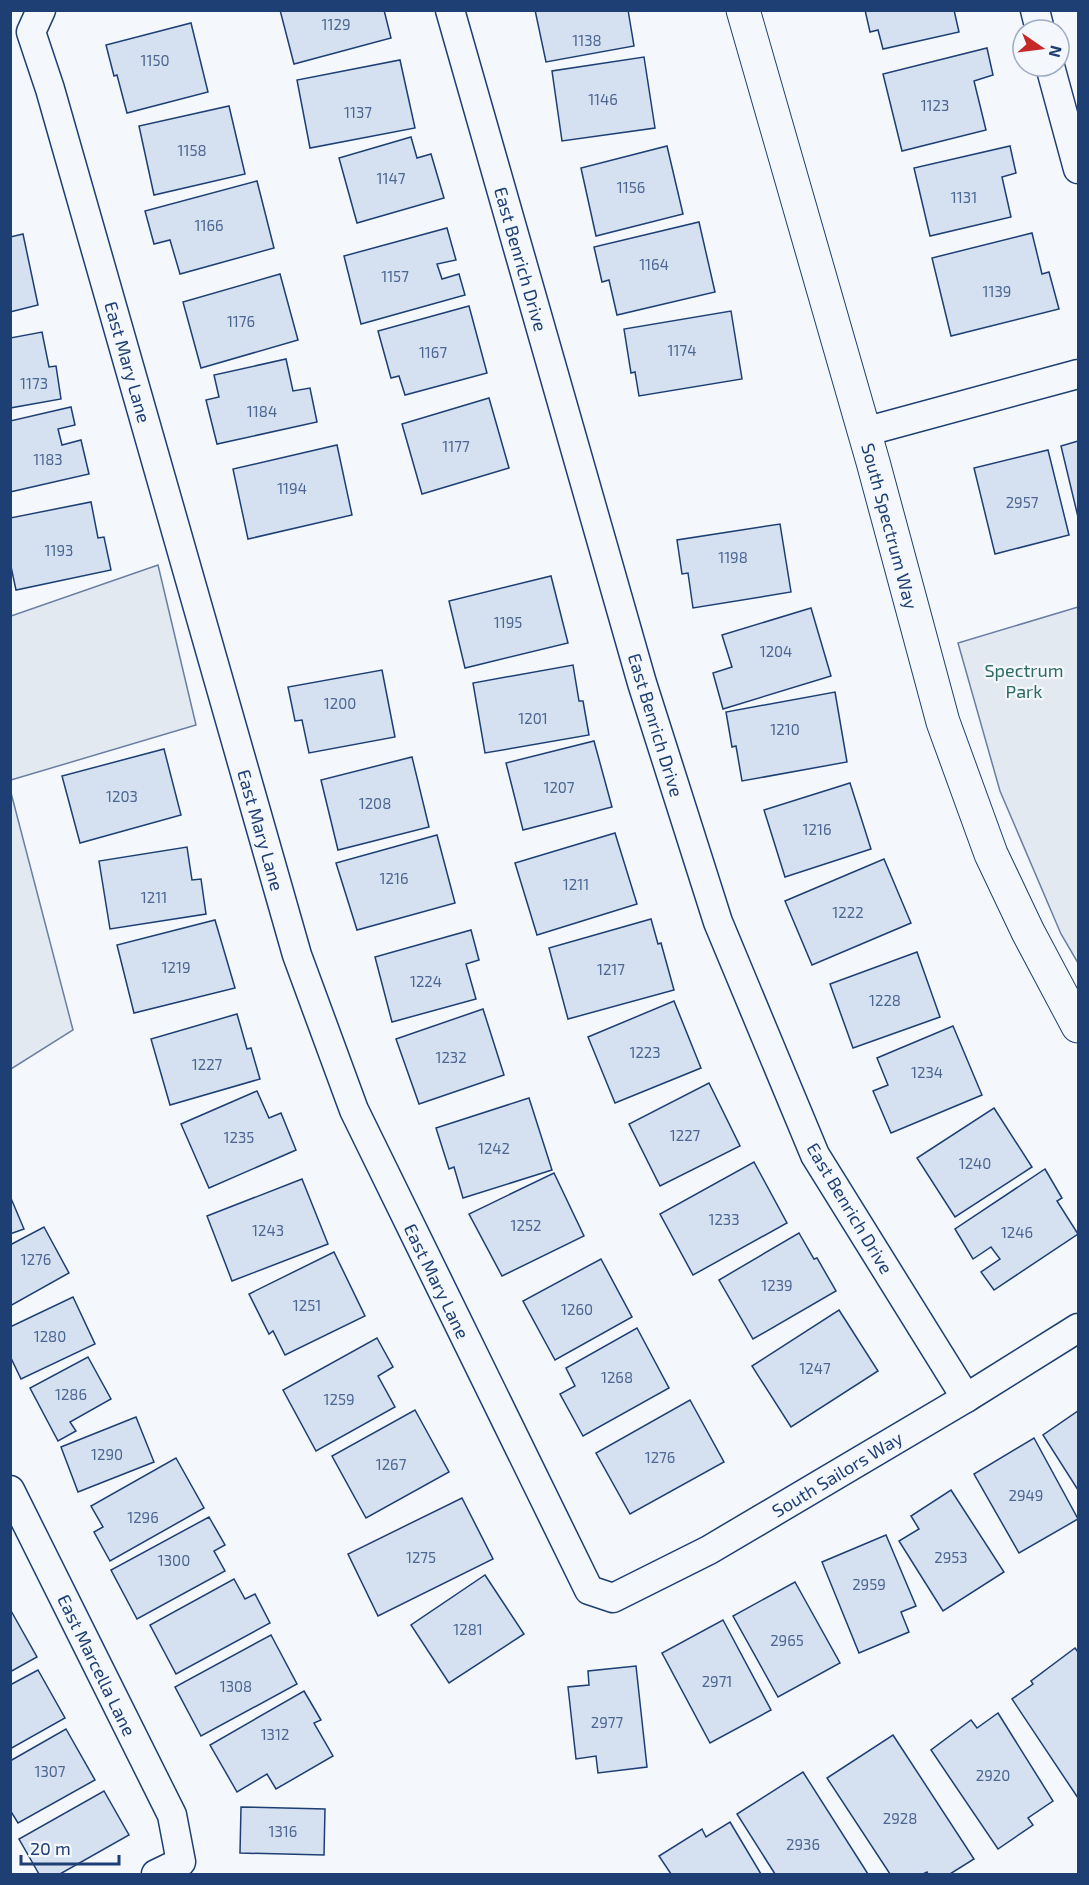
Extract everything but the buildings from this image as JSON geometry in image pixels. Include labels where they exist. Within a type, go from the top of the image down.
[{"type":"street","name":"East Benrich Drive","points":[[450,10],[642,683],[718,922],[815,1155],[966,1398]]},
{"type":"street","name":"South Spectrum Way","points":[[743,10],[864,432],[943,722],[991,854],[1028,932],[1078,1026]]},
{"type":"street","name":"East Mary Lane","points":[[36,21],[50,89],[297,955],[354,1110],[589,1590]]},
{"type":"street","points":[[1053,78],[1078,169]]},
{"type":"street","points":[[864,432],[1078,374]]},
{"type":"street","name":"South Sailors Way","points":[[589,1590],[613,1598],[709,1550],[966,1398],[1078,1328]]},
{"type":"street","name":"East Marcella Lane","points":[[10,1490],[172,1815],[181,1862],[156,1875]]},
{"type":"green space","points":[[158,565],[196,725],[11,780],[11,616]]},
{"type":"green space","name":"Spectrum Park","points":[[1078,607],[1078,963],[1061,934],[1000,791],[958,643]]},
{"type":"green space","points":[[10,789],[73,1030],[11,1069],[10,1069]]}]
